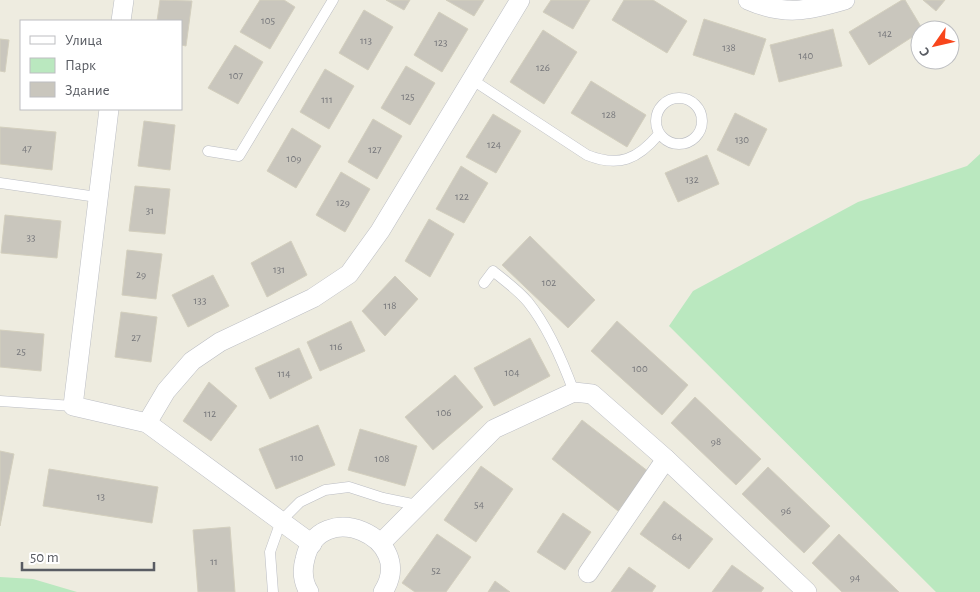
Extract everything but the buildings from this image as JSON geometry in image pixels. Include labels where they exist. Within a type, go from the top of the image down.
[{"type":"street","points":[[120,0],[121,20]]},
{"type":"street","points":[[147,423],[166,391],[192,361],[220,342],[313,298],[348,274],[380,231],[520,0]]},
{"type":"street","points":[[748,0],[767,8],[809,10],[845,0]]},
{"type":"street","points":[[109,110],[73,406],[147,423],[312,544]]},
{"type":"street","points":[[381,543],[494,430],[574,392],[592,394],[666,459],[797,588]]},
{"type":"street","points":[[588,573],[666,459]]},
{"type":"street","points":[[310,592],[306,587],[302,569],[306,551],[317,537],[332,528],[349,526],[366,531],[381,543],[388,556],[390,571],[383,592]]},
{"type":"lane","points":[[208,151],[239,156],[333,0]]},
{"type":"lane","points":[[471,79],[587,154],[602,161],[618,161],[635,157],[660,134]]},
{"type":"lane","points":[[675,98],[684,98],[699,109],[702,117],[702,126],[692,141],[674,144],[660,134],[656,125],[656,116],[660,108],[667,102],[675,98]]},
{"type":"lane","points":[[0,184],[97,198]]},
{"type":"lane","points":[[484,283],[493,271],[526,301],[554,349],[574,392]]},
{"type":"lane","points":[[0,401],[73,406]]},
{"type":"lane","points":[[273,592],[270,552],[281,521],[300,502],[324,490],[349,487],[417,506]]},
{"type":"green space","points":[[980,154],[980,592],[936,592],[669,326],[693,291],[858,202],[967,166]]},
{"type":"green space","points":[[0,577],[33,579],[77,592],[0,592]]}]
